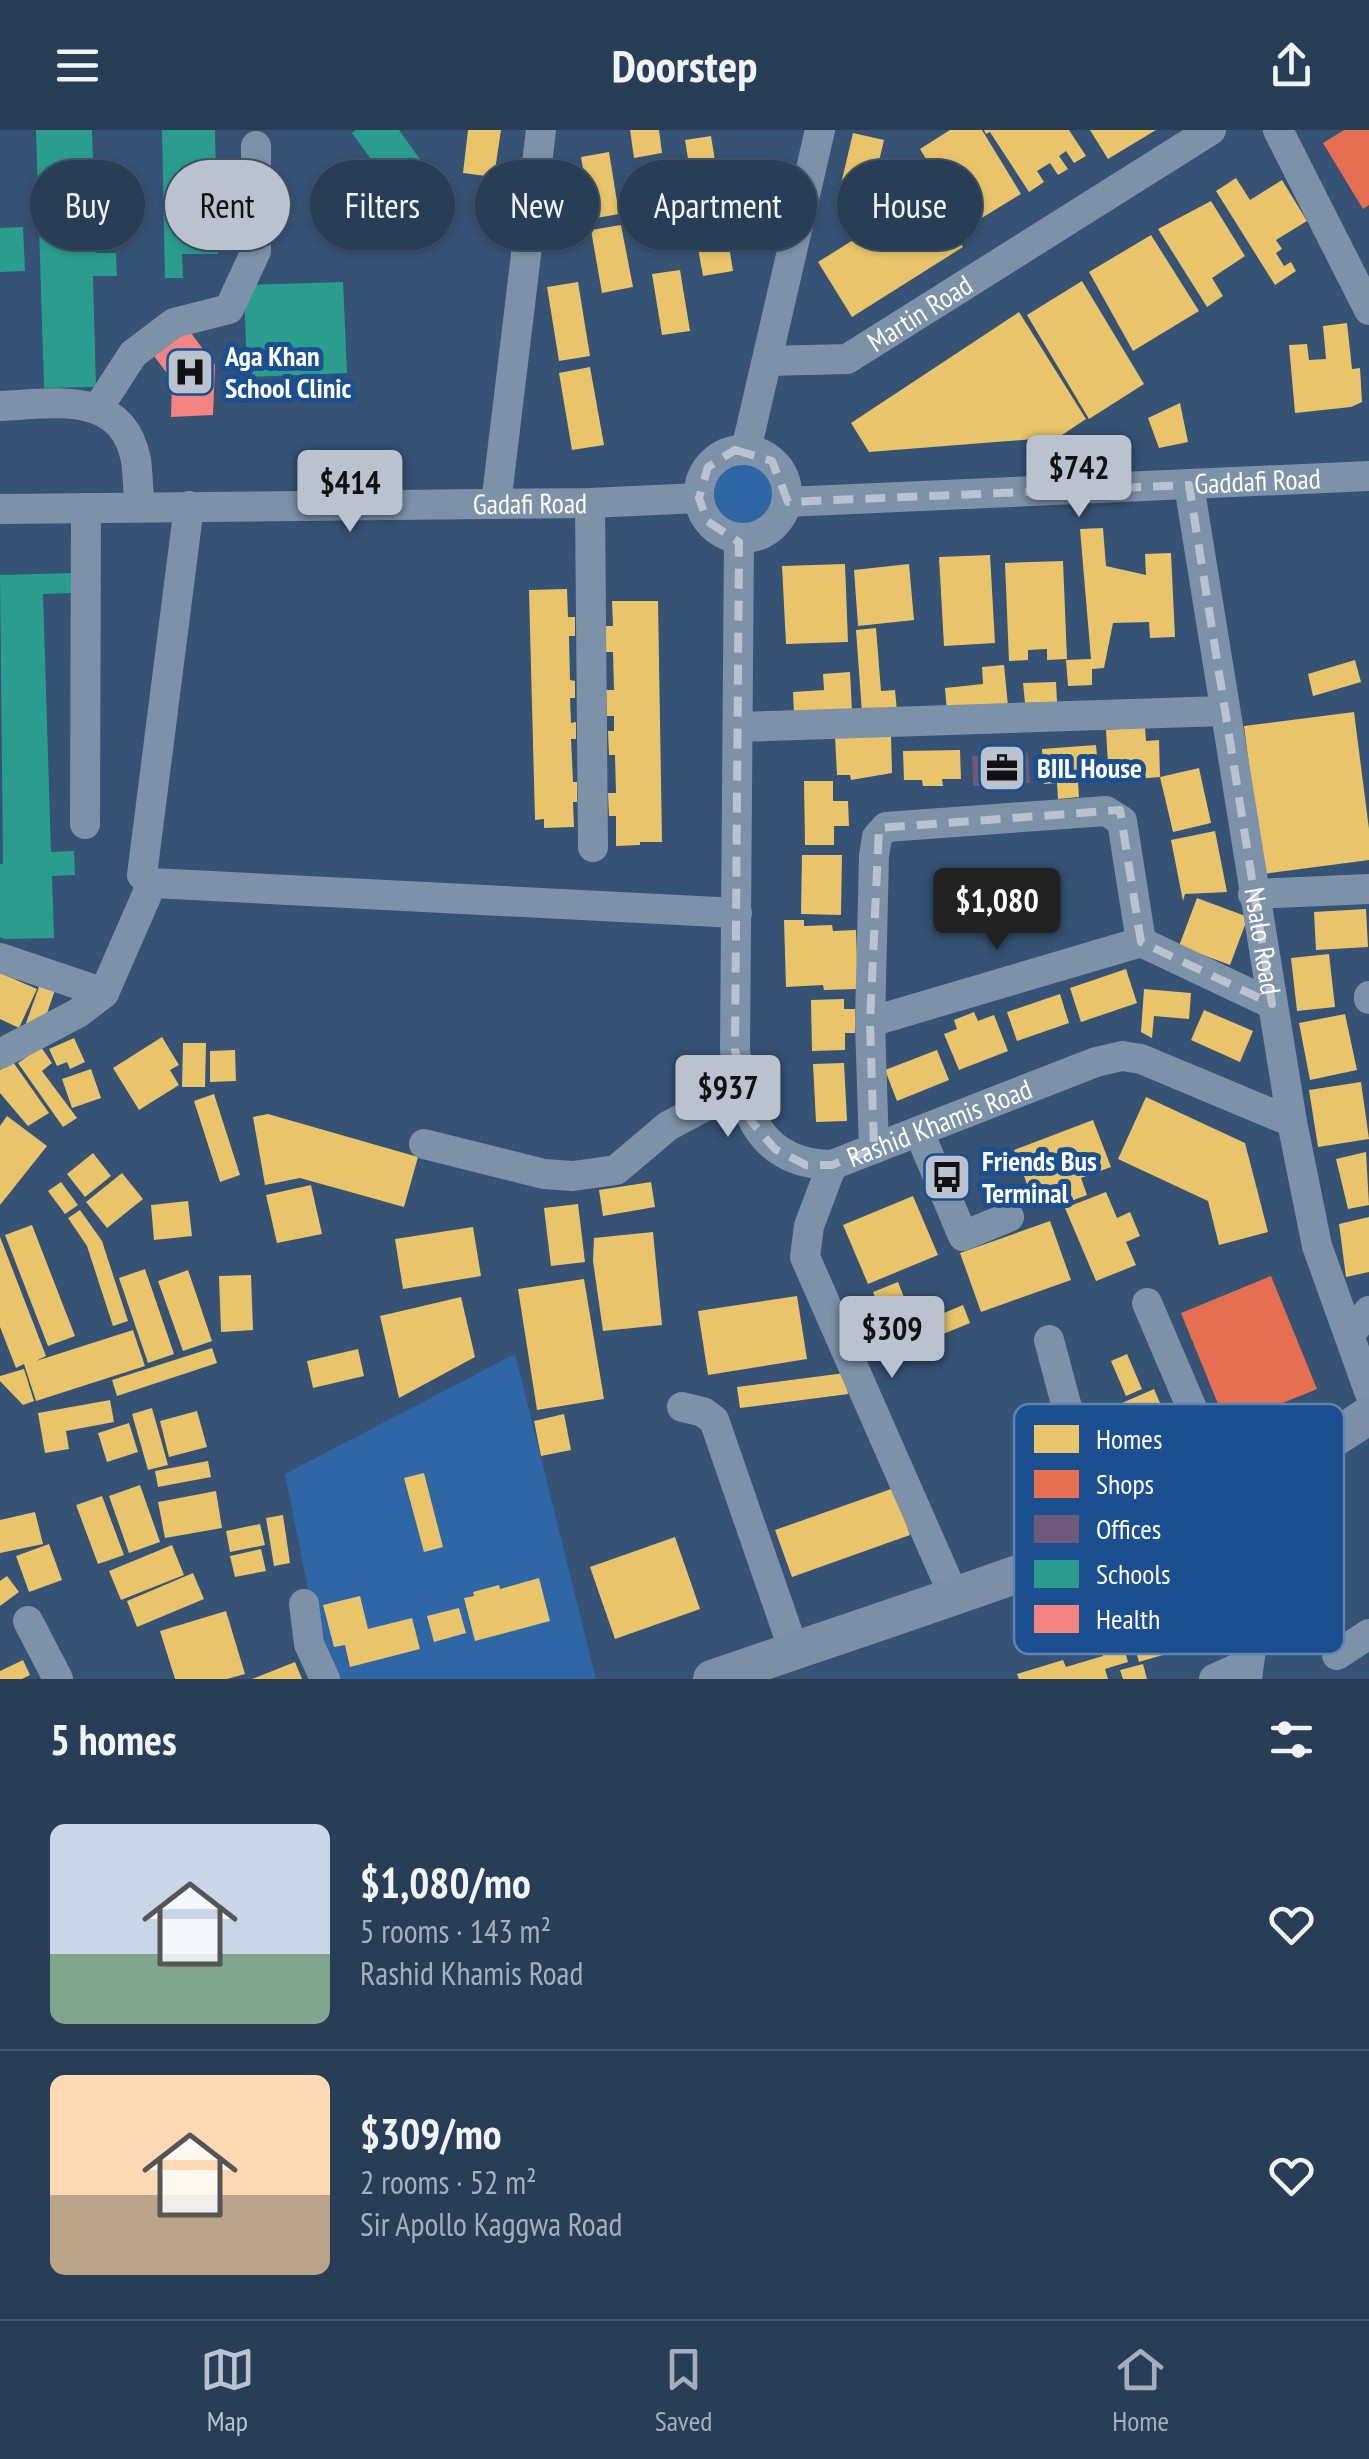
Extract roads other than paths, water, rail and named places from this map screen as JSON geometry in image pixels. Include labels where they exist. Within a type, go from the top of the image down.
[{"type":"main road","points":[[1344,1432],[1369,1415]]},
{"type":"main road","points":[[712,1679],[758,1672],[794,1651],[1014,1575]]},
{"type":"street","points":[[496,504],[542,130]]},
{"type":"street","points":[[746,450],[820,130]]},
{"type":"street","name":"Martin Road","points":[[768,361],[847,359],[1211,130]]},
{"type":"street","points":[[1278,130],[1369,310]]},
{"type":"street","points":[[98,408],[133,354],[174,322],[229,309],[256,252],[256,146]]},
{"type":"street","points":[[0,406],[84,404],[98,408],[116,422],[129,442],[135,458],[140,507]]},
{"type":"street","points":[[746,450],[764,455],[778,467],[786,484],[786,502],[777,522],[770,530],[750,538],[739,539],[716,530],[707,522],[698,498],[708,467],[725,454],[746,450]]},
{"type":"street","name":"Gaddafi Road","points":[[786,502],[1369,476]]},
{"type":"street","name":"Nsalo Road","points":[[1189,485],[1292,1122],[1317,1246],[1359,1322],[1369,1390]]},
{"type":"street","name":"Gadafi Road","points":[[0,509],[698,498]]},
{"type":"street","points":[[590,502],[594,847]]},
{"type":"street","points":[[189,506],[142,875],[152,883],[737,913]]},
{"type":"street","points":[[84,824],[86,508]]},
{"type":"street","name":"Rashid Khamis Road","points":[[739,539],[735,1050],[739,1088],[752,1121],[775,1149],[806,1165],[832,1165],[1096,1062],[1122,1056],[1170,1069],[1292,1122]]},
{"type":"street","points":[[738,727],[1224,711]]},
{"type":"street","points":[[874,1149],[870,1022],[874,856],[877,836],[886,827],[1106,811],[1114,814],[1122,821],[1141,942]]},
{"type":"street","points":[[0,1054],[78,1013],[104,993],[152,883]]},
{"type":"street","points":[[1253,894],[1369,890]]},
{"type":"street","points":[[870,1022],[1141,942],[1272,1004]]},
{"type":"street","points":[[0,958],[104,993]]},
{"type":"street","points":[[424,1144],[544,1174],[573,1176],[616,1170],[668,1126],[739,1088]]},
{"type":"street","points":[[918,1132],[963,1236],[1009,1216]]},
{"type":"street","points":[[832,1165],[809,1226],[805,1258],[954,1596]]},
{"type":"street","points":[[1147,1303],[1190,1404]]},
{"type":"street","points":[[1050,1340],[1067,1404]]},
{"type":"street","points":[[682,1407],[703,1412],[714,1420],[794,1651]]},
{"type":"street","points":[[304,1604],[308,1644],[325,1679]]},
{"type":"street","points":[[28,1622],[58,1679]]},
{"type":"street","points":[[1344,1650],[1369,1634]]},
{"type":"street","points":[[1214,1679],[1247,1671]]},
{"type":"place","name":"Aga Khan School Clinic","points":[[190,372]]},
{"type":"place","name":"BIIL House","points":[[1002,768]]},
{"type":"place","name":"Friends Bus Terminal","points":[[947,1177]]}]
